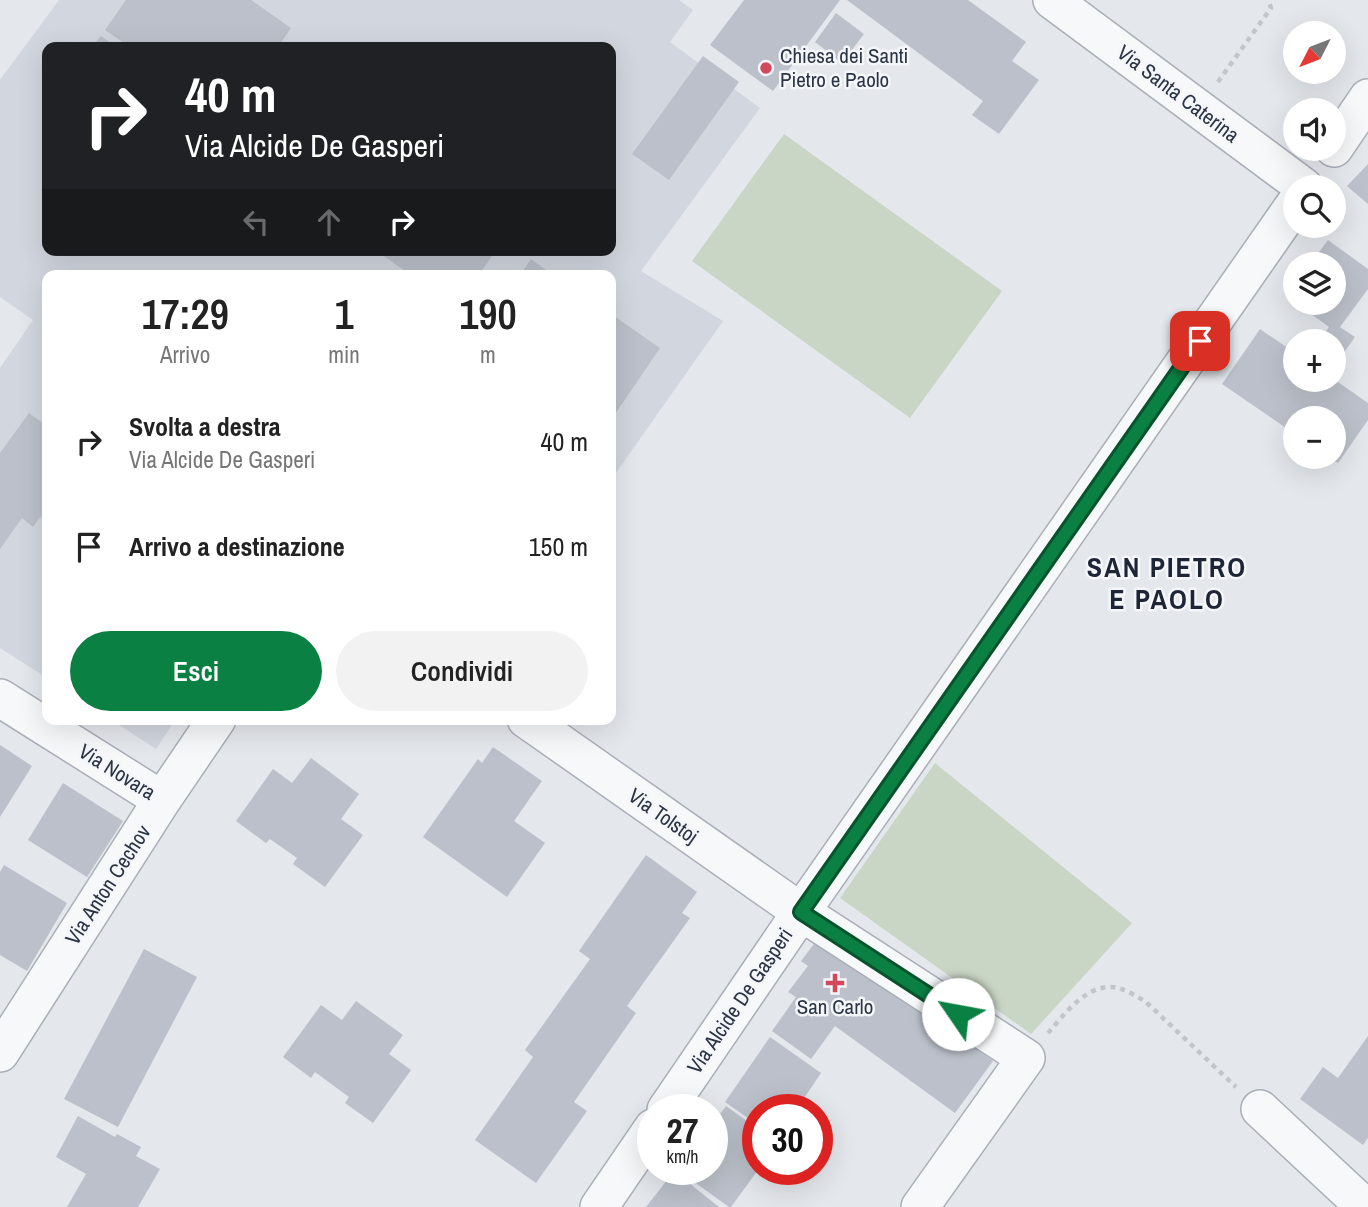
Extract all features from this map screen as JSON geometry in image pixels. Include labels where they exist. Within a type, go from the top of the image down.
[{"type":"street","name":"Via Santa Caterina","points":[[1052,0],[1289,175]]},
{"type":"street","points":[[1346,129],[1368,98]]},
{"type":"street","name":"Via Alcide De Gasperi","points":[[677,1094],[1283,221]]},
{"type":"street","name":"Via Novara","points":[[0,698],[42,724]]},
{"type":"street","name":"Via Novara","points":[[43,725],[162,800]]},
{"type":"street","name":"Via Anton Cechov","points":[[0,1053],[213,725]]},
{"type":"street","name":"Via Tolstoj","points":[[535,725],[801,912],[1026,1058]]},
{"type":"street","points":[[920,1207],[1026,1058]]},
{"type":"street","points":[[1260,1110],[1365,1207]]},
{"type":"street","points":[[598,1207],[637,1151]]},
{"type":"path","points":[[1199,108],[1271,8],[1268,0]]},
{"type":"path","points":[[1026,1058],[1074,1004],[1094,990],[1111,986],[1145,1001],[1260,1110]]},
{"type":"shaded area","points":[[59,0],[679,0],[693,10],[670,42],[760,108],[641,271],[723,321],[616,473],[616,270],[42,270],[42,675],[0,648],[0,368],[33,320],[0,297],[0,80]]},
{"type":"shaded area","points":[[119,725],[172,725],[156,749]]},
{"type":"green space","points":[[784,134],[1002,291],[910,418],[692,261]]},
{"type":"green space","points":[[935,763],[1132,923],[1031,1034],[840,898]]},
{"type":"building","points":[[126,0],[251,0],[291,28],[281,42],[123,42],[105,30]]},
{"type":"building","name":"Chiesa dei Santi Pietro e Paolo","points":[[744,0],[840,0],[773,91],[710,45]]},
{"type":"building","points":[[847,0],[968,0],[1026,42],[1012,61],[1039,80],[999,134],[972,115],[983,101]]},
{"type":"building","points":[[836,13],[864,34],[842,63],[815,42]]},
{"type":"building","points":[[101,36],[109,42],[96,42]]},
{"type":"building","points":[[703,56],[739,82],[669,180],[632,154]]},
{"type":"building","points":[[1368,164],[1368,204],[1347,186]]},
{"type":"building","points":[[1328,240],[1345,252],[1319,252]]},
{"type":"building","points":[[1346,253],[1368,269],[1368,289],[1340,327],[1343,329],[1328,329],[1329,327],[1312,315],[1346,315]]},
{"type":"building","points":[[384,256],[492,256],[482,270],[404,270]]},
{"type":"building","points":[[531,259],[546,270],[523,270]]},
{"type":"building","points":[[616,317],[660,348],[616,413]]},
{"type":"building","points":[[1260,329],[1283,345],[1283,392],[1346,392],[1346,388],[1368,403],[1368,420],[1346,452],[1346,406],[1283,406],[1283,426],[1222,384]]},
{"type":"building","points":[[1346,331],[1355,337],[1346,350]]},
{"type":"building","points":[[29,413],[42,422],[42,518],[40,517],[33,527],[22,518],[0,549],[0,453]]},
{"type":"building","points":[[0,745],[32,766],[0,817]]},
{"type":"building","points":[[493,747],[542,781],[514,821],[545,843],[507,897],[423,837],[478,759],[482,763]]},
{"type":"building","points":[[311,758],[359,794],[341,819],[363,835],[325,887],[293,864],[297,858],[270,839],[266,843],[236,821],[273,769],[292,783]]},
{"type":"building","points":[[63,783],[123,821],[87,877],[28,840]]},
{"type":"building","points":[[646,855],[697,892],[682,913],[690,918],[627,1006],[636,1013],[574,1102],[587,1111],[536,1183],[475,1140],[533,1057],[525,1050],[590,959],[579,951]]},
{"type":"building","points":[[4,865],[67,903],[27,971],[0,955],[0,872]]},
{"type":"building","points":[[820,936],[993,1061],[955,1113],[835,1026],[811,1059],[772,1031],[796,997],[788,992],[808,966],[801,961]]},
{"type":"building","points":[[144,949],[197,977],[118,1127],[64,1099]]},
{"type":"building","points":[[356,1001],[403,1035],[389,1054],[411,1070],[373,1123],[345,1103],[349,1097],[315,1072],[311,1078],[283,1057],[321,1005],[342,1020]]},
{"type":"building","points":[[1368,1036],[1368,1138],[1363,1145],[1300,1099],[1323,1067],[1338,1078]]},
{"type":"building","points":[[770,1037],[821,1073],[807,1094],[742,1094],[742,1114],[728,1104],[728,1098]]},
{"type":"building","points":[[728,1107],[742,1118],[742,1185],[747,1185],[729,1207],[698,1185],[728,1185]]},
{"type":"building","points":[[78,1116],[115,1137],[117,1134],[141,1147],[136,1156],[160,1169],[138,1207],[67,1207],[86,1174],[56,1157]]},
{"type":"building","points":[[663,1185],[692,1185],[719,1207],[646,1207]]},
{"type":"place","name":"Chiesa dei Santi Pietro e Paolo","points":[[766,68]]},
{"type":"place","name":"San Carlo","points":[[835,983]]},
{"type":"district","name":"SAN PIETRO E PAOLO","points":[[1167,583]]},
{"type":"route","points":[[958,1014],[801,912],[1200,341]]}]
